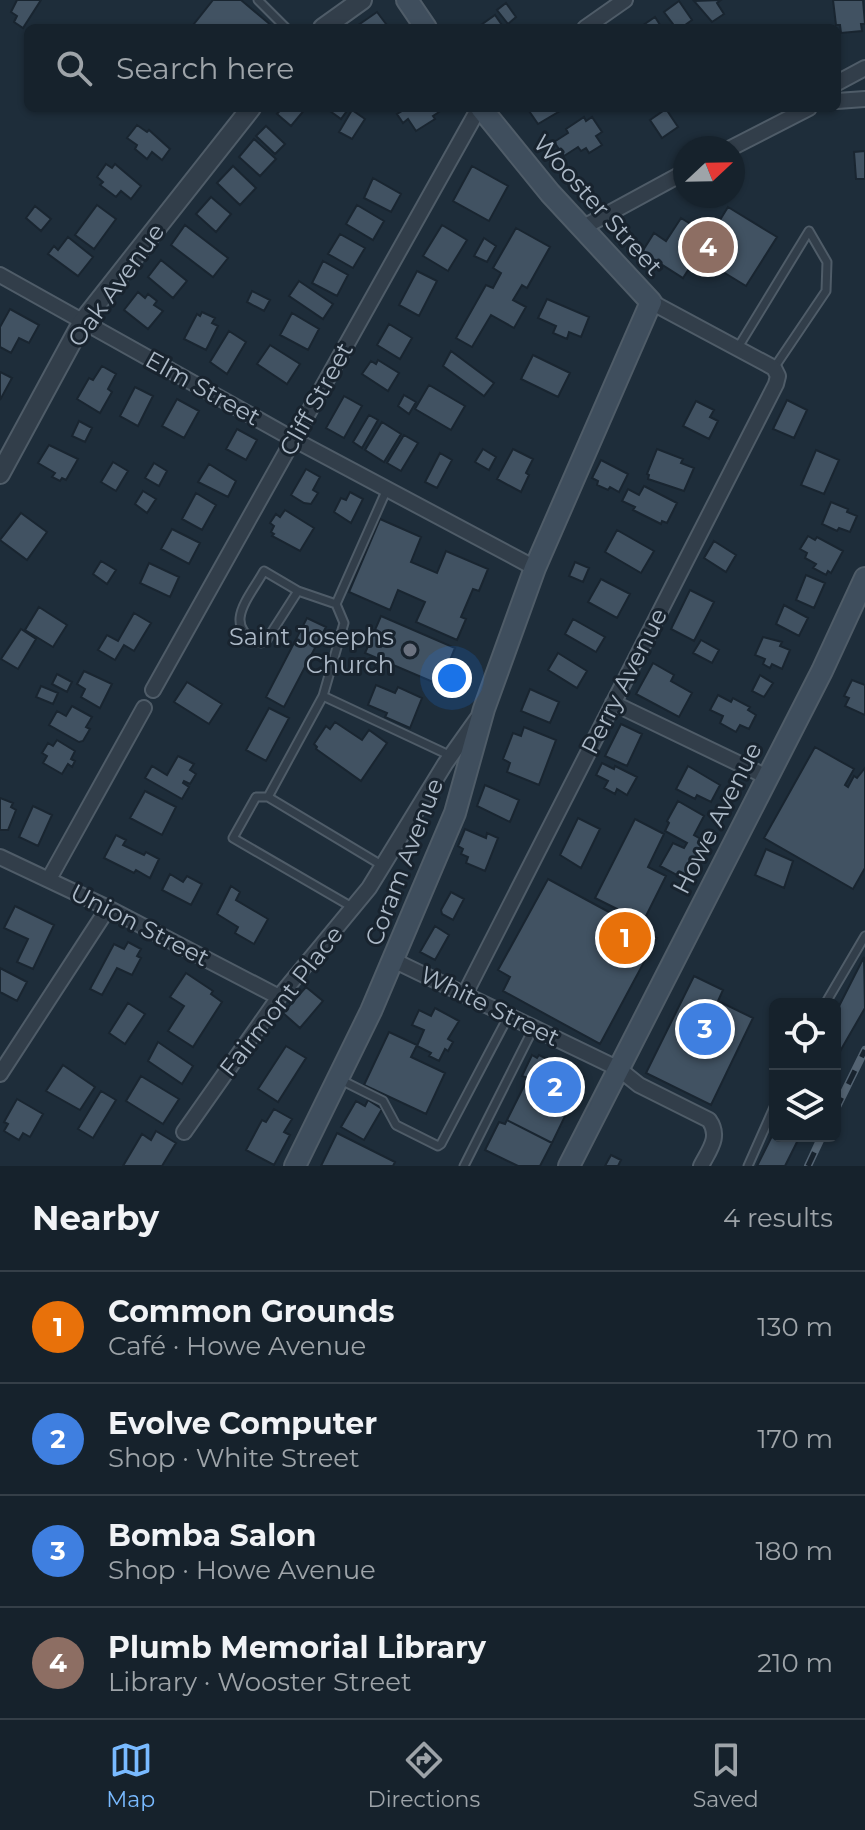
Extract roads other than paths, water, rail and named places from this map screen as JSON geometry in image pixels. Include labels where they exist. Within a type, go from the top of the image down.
[{"type":"main road","points":[[407,0],[423,24]]},
{"type":"main road","name":"Wooster Street","points":[[483,112],[518,156],[651,302]]},
{"type":"main road","name":"Coram Avenue","points":[[295,1166],[393,960],[455,813],[484,709],[535,568],[651,302]]},
{"type":"main road","name":"Howe Avenue","points":[[569,1166],[828,657],[865,578]]},
{"type":"street","points":[[329,24],[362,0]]},
{"type":"street","points":[[591,24],[625,0]]},
{"type":"street","points":[[841,81],[865,68]]},
{"type":"street","points":[[841,101],[865,99]]},
{"type":"street","name":"Oak Avenue","points":[[0,474],[83,321],[248,112]]},
{"type":"street","name":"Cliff Street","points":[[153,690],[478,112]]},
{"type":"street","points":[[745,141],[801,112]]},
{"type":"street","points":[[582,228],[673,179]]},
{"type":"street","name":"Elm Street","points":[[0,275],[293,439],[535,568]]},
{"type":"street","name":"Wooster Street","points":[[651,302],[774,368]]},
{"type":"street","name":"Perry Avenue","points":[[465,994],[776,384],[778,376],[774,368]]},
{"type":"street","points":[[613,703],[767,777]]},
{"type":"street","points":[[49,879],[144,708]]},
{"type":"street","name":"Fairmont Place","points":[[184,1132],[279,997],[353,908],[383,866],[484,709]]},
{"type":"street","name":"Union Street","points":[[0,857],[108,908],[279,997]]},
{"type":"street","points":[[0,1074],[108,908]]},
{"type":"street","name":"White Street","points":[[393,960],[619,1069],[639,1085],[709,1120],[715,1129],[714,1141],[701,1166]]},
{"type":"lane","points":[[258,0],[282,24]]},
{"type":"lane","points":[[737,349],[809,231],[827,262],[826,291],[774,368]]},
{"type":"lane","points":[[268,797],[323,696],[344,623],[336,604],[387,489]]},
{"type":"lane","points":[[298,591],[266,641],[255,641],[241,629],[239,618],[264,571],[298,591],[336,604]]},
{"type":"lane","points":[[323,696],[451,756]]},
{"type":"lane","points":[[353,908],[233,838],[256,797],[268,797],[383,866]]},
{"type":"lane","points":[[829,998],[865,936]]},
{"type":"lane","points":[[339,1079],[383,1101],[396,1125],[438,1146],[509,1015]]},
{"type":"lane","points":[[464,1166],[534,1028]]},
{"type":"lane","points":[[748,1166],[769,1119]]},
{"type":"railway","points":[[841,1099],[865,1050]]},
{"type":"railway","points":[[808,1166],[819,1142]]},
{"type":"place","name":"Plumb Memorial Library","points":[[708,247]]},
{"type":"place","name":"Saint Josephs Church","points":[[410,650]]},
{"type":"place","name":"Common Grounds","points":[[625,938]]},
{"type":"place","name":"Bomba Salon","points":[[705,1029]]},
{"type":"place","name":"Evolve Computer","points":[[555,1087]]}]
